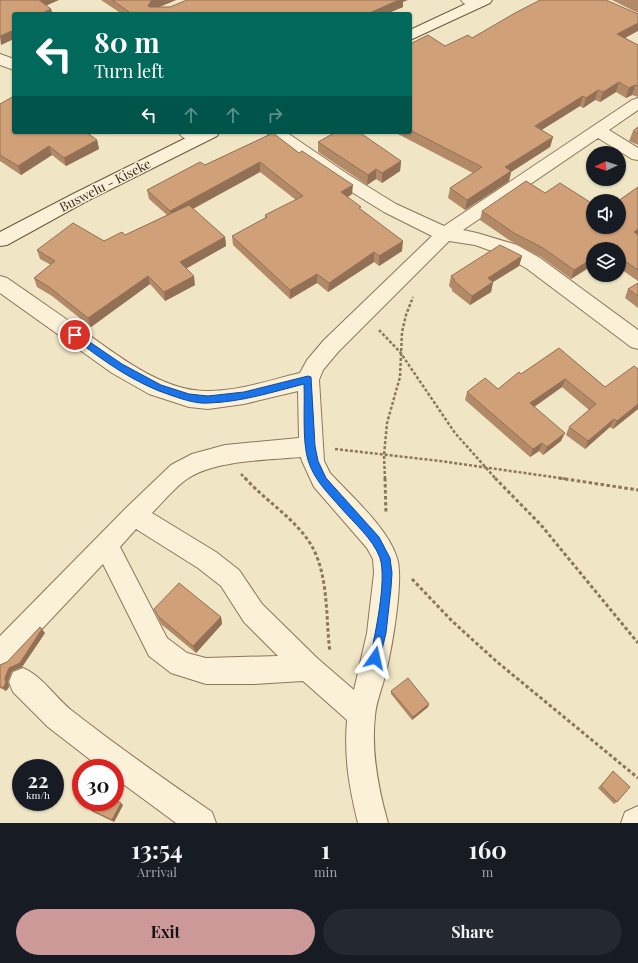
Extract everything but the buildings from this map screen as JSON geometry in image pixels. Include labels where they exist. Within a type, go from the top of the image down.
[{"type":"street","points":[[412,35],[476,1]]},
{"type":"street","points":[[0,60],[12,64]]},
{"type":"street","points":[[373,823],[365,792],[359,746],[361,714],[373,671],[380,633],[387,573],[385,558],[376,540],[322,480],[313,461],[308,380],[314,366],[330,346],[445,234],[638,103]]},
{"type":"street","points":[[597,130],[638,155]]},
{"type":"street","name":"Buswelu - Kiseke","points":[[2,236],[198,134]]},
{"type":"street","points":[[278,134],[343,179],[390,208],[445,234],[484,240],[510,250],[533,263],[638,341]]},
{"type":"street","points":[[0,283],[118,367],[158,388],[189,398],[208,400],[244,395],[308,380]]},
{"type":"street","points":[[0,655],[134,515],[179,472],[200,461],[225,455],[311,446]]},
{"type":"street","points":[[134,515],[200,556],[230,578],[253,612],[308,667],[361,714]]},
{"type":"street","points":[[106,544],[158,647],[180,664],[206,671],[308,667]]},
{"type":"street","points":[[23,682],[58,717],[97,748],[201,823]]},
{"type":"path","points":[[386,517],[384,455],[387,423],[400,377],[400,352],[406,315],[415,293]]},
{"type":"path","points":[[361,315],[382,333],[400,352],[455,433],[485,468],[541,525],[638,643]]},
{"type":"path","points":[[311,446],[440,461],[638,490]]},
{"type":"path","points":[[225,455],[258,492],[297,528],[310,543],[316,555],[324,594],[330,648],[339,694]]},
{"type":"path","points":[[409,575],[452,621],[496,661],[638,778]]},
{"type":"route","points":[[75,335],[118,367],[158,388],[189,398],[208,400],[244,395],[308,380],[313,461],[322,480],[376,540],[385,558],[387,573],[386,588],[375,658]]}]
